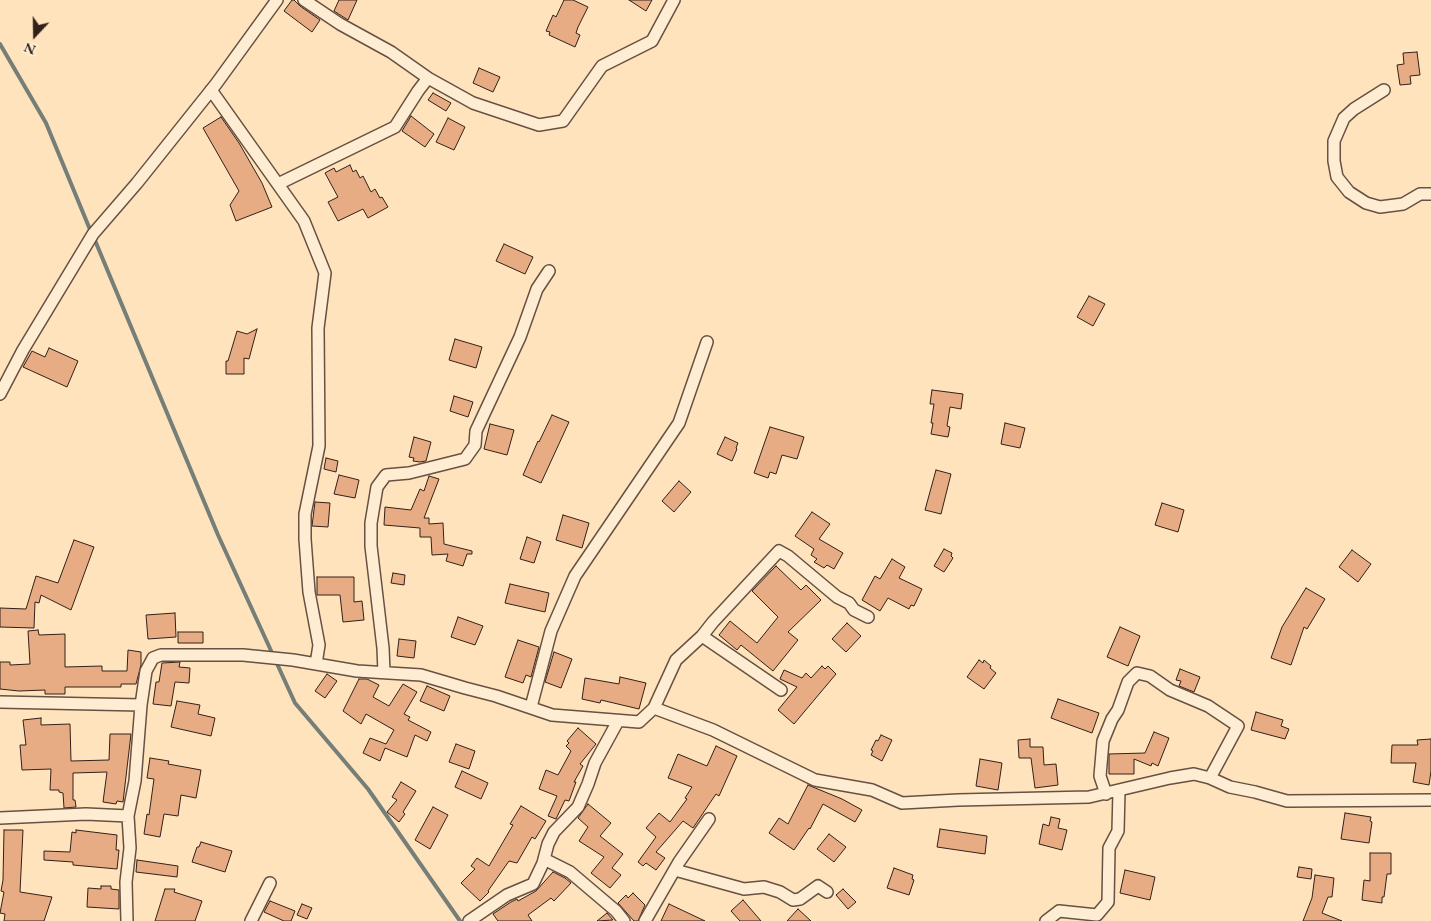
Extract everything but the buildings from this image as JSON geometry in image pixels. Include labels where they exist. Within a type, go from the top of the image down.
[{"type":"street","points":[[0,394],[23,350],[92,234],[137,183],[211,90],[277,0]]},
{"type":"street","points":[[304,0],[340,24],[391,52],[428,78],[473,103],[540,125],[563,122],[602,66],[652,41],[674,0]]},
{"type":"street","points":[[278,184],[395,127],[428,78]]},
{"type":"street","points":[[211,90],[304,221],[325,273],[318,328],[319,446],[306,514],[305,539],[309,592],[319,645],[316,664]]},
{"type":"street","points":[[1384,90],[1354,109],[1344,118],[1334,141],[1336,177],[1350,192],[1366,203],[1380,207],[1403,204],[1420,194],[1431,194]]},
{"type":"street","points":[[384,672],[371,546],[371,523],[377,487],[386,475],[408,473],[465,459],[475,445],[476,431],[520,337],[537,288],[549,271]]},
{"type":"street","points":[[531,707],[551,631],[575,576],[679,423],[707,342]]},
{"type":"street","points":[[127,921],[126,882],[130,848],[128,816],[135,781],[141,705],[146,671],[153,658],[161,655],[243,655],[316,664],[357,672],[421,675],[552,714],[639,722],[654,708],[676,660],[702,636],[779,551],[788,556],[837,597],[849,603],[854,610],[868,617]]},
{"type":"street","points":[[702,636],[781,690]]},
{"type":"street","points":[[1106,794],[1100,776],[1103,742],[1128,682],[1136,674],[1150,676],[1170,690],[1208,706],[1238,726],[1210,778]]},
{"type":"street","points":[[0,702],[141,705]]},
{"type":"street","points":[[654,708],[713,730],[815,780],[872,790],[902,803],[958,800],[1069,799],[1106,794],[1194,774],[1210,778],[1230,787],[1287,801],[1431,800]]},
{"type":"street","points":[[469,921],[507,895],[533,884],[537,879],[548,844],[554,832],[578,807],[588,784],[594,763],[618,721]]},
{"type":"street","points":[[1046,921],[1059,911],[1097,915],[1108,902],[1109,848],[1118,830],[1119,791]]},
{"type":"street","points":[[0,818],[86,814],[128,816]]},
{"type":"street","points":[[645,921],[708,819]]},
{"type":"street","points":[[544,859],[570,872],[616,911],[624,921]]},
{"type":"street","points":[[675,870],[744,889],[764,887],[780,892],[793,900],[800,899],[818,886],[828,892]]},
{"type":"street","points":[[251,921],[270,883]]},
{"type":"waterway","points":[[0,44],[46,123],[91,232]]},
{"type":"waterway","points":[[94,238],[218,535],[295,703],[368,789],[460,921]]}]
